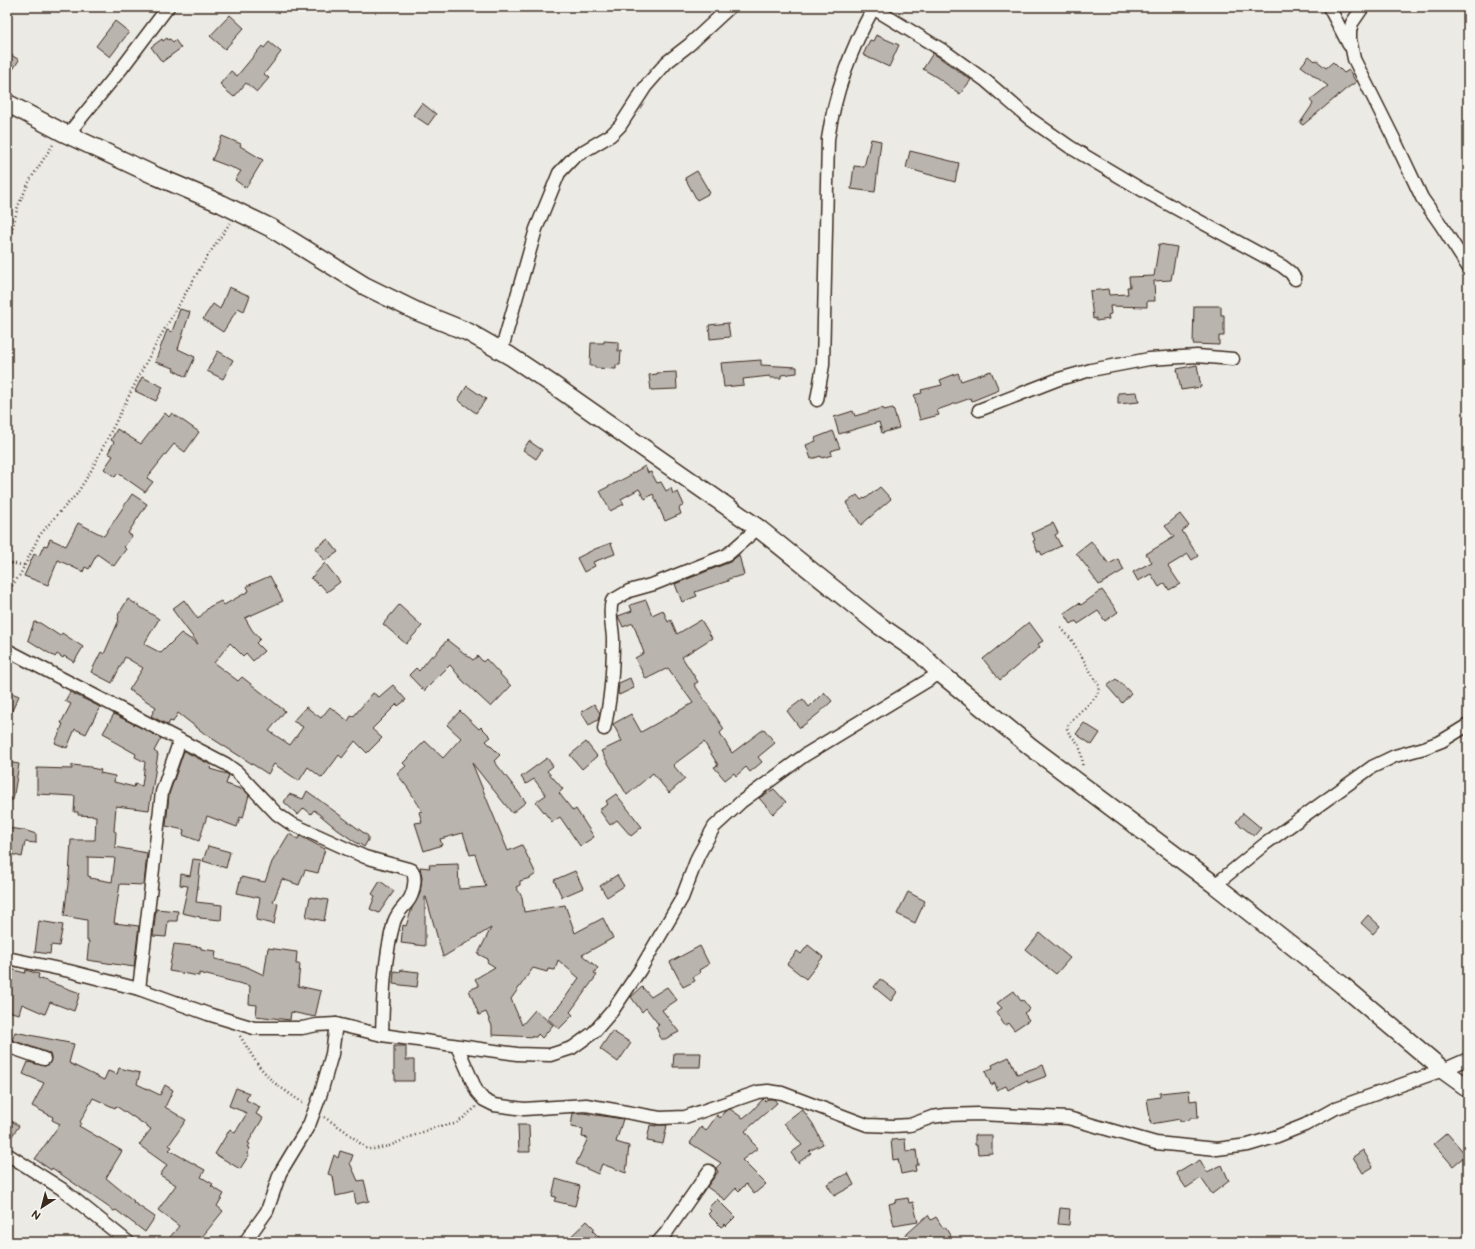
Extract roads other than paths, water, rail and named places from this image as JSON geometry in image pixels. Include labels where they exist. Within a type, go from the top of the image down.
[{"type":"street","points":[[65,133],[126,63],[168,7]]},
{"type":"street","points":[[501,352],[536,228],[559,173],[574,157],[611,134],[620,126],[646,86],[667,62],[730,7]]},
{"type":"street","points":[[1329,7],[1422,198],[1468,267]]},
{"type":"street","points":[[1351,50],[1350,31],[1352,23],[1363,7]]},
{"type":"street","points":[[817,400],[823,365],[828,138],[834,104],[842,78],[851,54],[873,8],[947,53],[986,81],[1030,119],[1070,148],[1144,191],[1282,266],[1291,273],[1295,279]]},
{"type":"street","points":[[7,103],[65,133],[271,228],[365,286],[416,311],[468,332],[552,384],[758,528],[880,626],[921,654],[940,673],[1031,747],[1215,885],[1342,985],[1443,1070],[1468,1088]]},
{"type":"street","points":[[979,410],[1059,379],[1091,370],[1149,359],[1197,356],[1233,359]]},
{"type":"street","points":[[604,729],[610,707],[613,668],[613,640],[609,609],[612,601],[629,592],[654,584],[727,555],[758,528]]},
{"type":"street","points":[[7,650],[226,764],[237,772],[277,814],[290,822],[365,857],[382,863],[407,868],[414,873],[415,879],[412,898],[396,917],[394,922],[386,963],[383,991],[382,1035]]},
{"type":"street","points":[[7,958],[69,971],[139,989],[232,1022],[254,1028],[302,1028],[317,1025],[336,1024],[382,1035],[457,1046],[517,1054],[550,1055],[572,1048],[594,1032],[612,1010],[640,970],[682,898],[698,856],[714,827],[741,802],[805,755],[940,673]]},
{"type":"street","points":[[1215,885],[1265,844],[1372,767],[1395,756],[1442,741],[1468,725]]},
{"type":"street","points":[[139,989],[162,792],[180,740]]},
{"type":"street","points":[[245,1242],[267,1211],[280,1173],[309,1125],[320,1096],[332,1054],[336,1024]]},
{"type":"street","points":[[7,1046],[44,1059]]},
{"type":"street","points":[[457,1046],[477,1092],[484,1100],[494,1105],[524,1109],[586,1105],[660,1118],[685,1117],[758,1092],[768,1091],[782,1093],[867,1124],[893,1126],[910,1125],[939,1116],[978,1114],[1068,1118],[1156,1143],[1217,1149],[1248,1145],[1275,1137],[1336,1108],[1443,1070],[1468,1059]]},
{"type":"street","points":[[7,1154],[62,1189],[128,1242]]},
{"type":"street","points":[[658,1242],[709,1171]]}]
